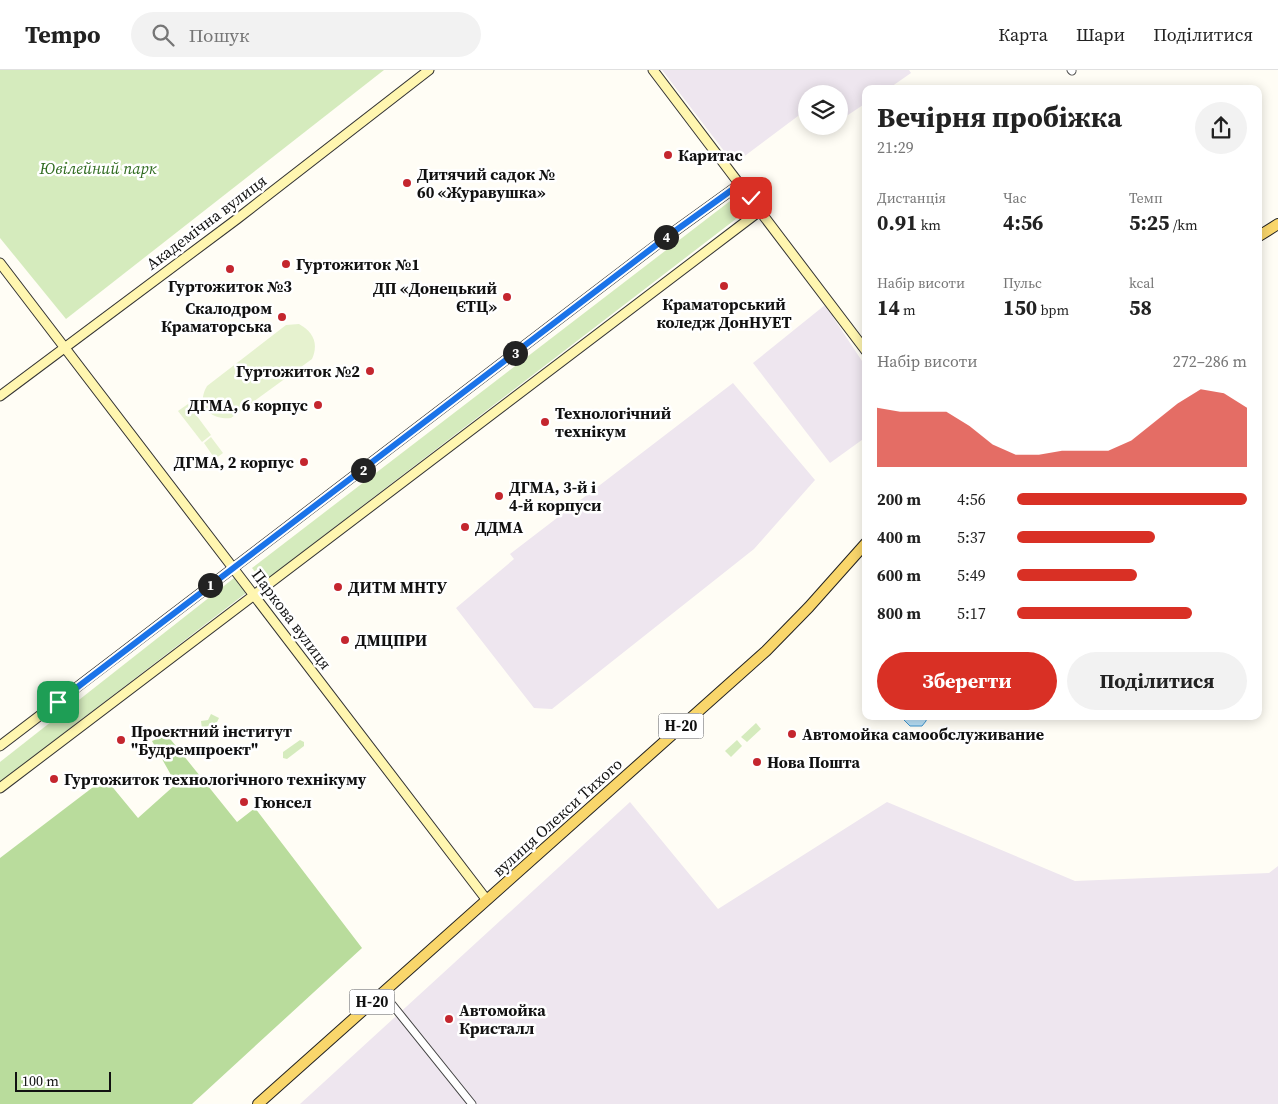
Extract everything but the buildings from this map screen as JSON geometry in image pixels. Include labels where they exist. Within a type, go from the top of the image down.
[{"type":"main road","points":[[1262,234],[1278,224]]},
{"type":"main road","name":"вулиця Олекси Тихого","points":[[258,1104],[772,645],[862,547]]},
{"type":"street","name":"Академічна вулиця","points":[[0,396],[237,219],[429,70]]},
{"type":"street","points":[[653,70],[862,346]]},
{"type":"street","points":[[0,746],[668,236],[740,184]]},
{"type":"street","points":[[0,788],[761,210]]},
{"type":"street","name":"Паркова вулиця","points":[[0,263],[486,899]]},
{"type":"street","points":[[382,992],[472,1104]]},
{"type":"shaded area","points":[[662,70],[909,70],[911,73],[894,85],[862,85],[862,106],[848,115],[848,85],[798,85],[798,116],[734,164]]},
{"type":"shaded area","points":[[825,305],[862,361],[862,440],[830,463],[753,363]]},
{"type":"shaded area","points":[[733,383],[815,480],[754,549],[552,709],[534,708],[456,608],[514,559],[510,554]]},
{"type":"shaded area","points":[[630,802],[718,909],[887,802],[1075,881],[1269,873],[1278,866],[1278,1104],[300,1104]]},
{"type":"green space","name":"Ювілейний парк","points":[[0,70],[384,70],[66,319],[0,238]]},
{"type":"green space","points":[[734,198],[745,212],[263,582],[252,568]]},
{"type":"green space","points":[[299,324],[311,334],[315,343],[312,359],[231,418],[217,417],[207,410],[203,400],[207,386],[286,325]]},
{"type":"green space","points":[[188,404],[211,435],[202,442],[178,411]]},
{"type":"green space","points":[[211,437],[223,453],[215,459],[204,443]]},
{"type":"green space","points":[[234,578],[246,593],[0,782],[0,762]]},
{"type":"green space","points":[[211,714],[219,718],[217,722],[202,729],[201,721],[208,720]]},
{"type":"green space","points":[[756,723],[761,729],[747,742],[741,737]]},
{"type":"green space","points":[[167,735],[237,822],[255,808],[362,948],[192,1104],[0,1104],[0,858],[105,778],[138,818],[176,784],[152,741]]},
{"type":"green space","points":[[300,740],[304,742],[304,746],[287,759],[283,758],[283,752]]},
{"type":"green space","points":[[737,740],[742,746],[731,757],[725,751]]},
{"type":"water","points":[[904,720],[926,720],[922,726],[910,726]]},
{"type":"place","name":"Каритас","points":[[668,155]]},
{"type":"place","name":"Дитячий садок № 60 «Журавушка»","points":[[407,183]]},
{"type":"place","name":"Гуртожиток №1","points":[[286,264]]},
{"type":"place","name":"Гуртожиток №3","points":[[230,269]]},
{"type":"place","name":"Краматорський коледж ДонНУЕТ","points":[[724,286]]},
{"type":"place","name":"ДП «Донецький ЄТЦ»","points":[[507,297]]},
{"type":"place","name":"Скалодром Краматорська","points":[[282,317]]},
{"type":"place","name":"Гуртожиток №2","points":[[370,371]]},
{"type":"place","name":"ДГМА, 6 корпус","points":[[318,405]]},
{"type":"place","name":"Технологічний технікум","points":[[545,422]]},
{"type":"place","name":"ДГМА, 2 корпус","points":[[304,462]]},
{"type":"place","name":"ДГМА, 3-й і 4-й корпуси","points":[[499,496]]},
{"type":"place","name":"ДДМА","points":[[465,527]]},
{"type":"place","name":"ДИТМ МНТУ","points":[[338,587]]},
{"type":"place","name":"ДМЦПРИ","points":[[345,640]]},
{"type":"place","name":"Автомойка самообслуживание","points":[[792,734]]},
{"type":"place","name":"Проектний інститут \"Будремпроект\"","points":[[121,740]]},
{"type":"place","name":"Нова Пошта","points":[[757,762]]},
{"type":"place","name":"Гуртожиток технологічного технікуму","points":[[54,779]]},
{"type":"place","name":"Гюнсел","points":[[244,802]]},
{"type":"place","name":"Автомойка Кристалл","points":[[449,1019]]},
{"type":"route","points":[[58,702],[668,236],[740,184],[751,198]]}]
